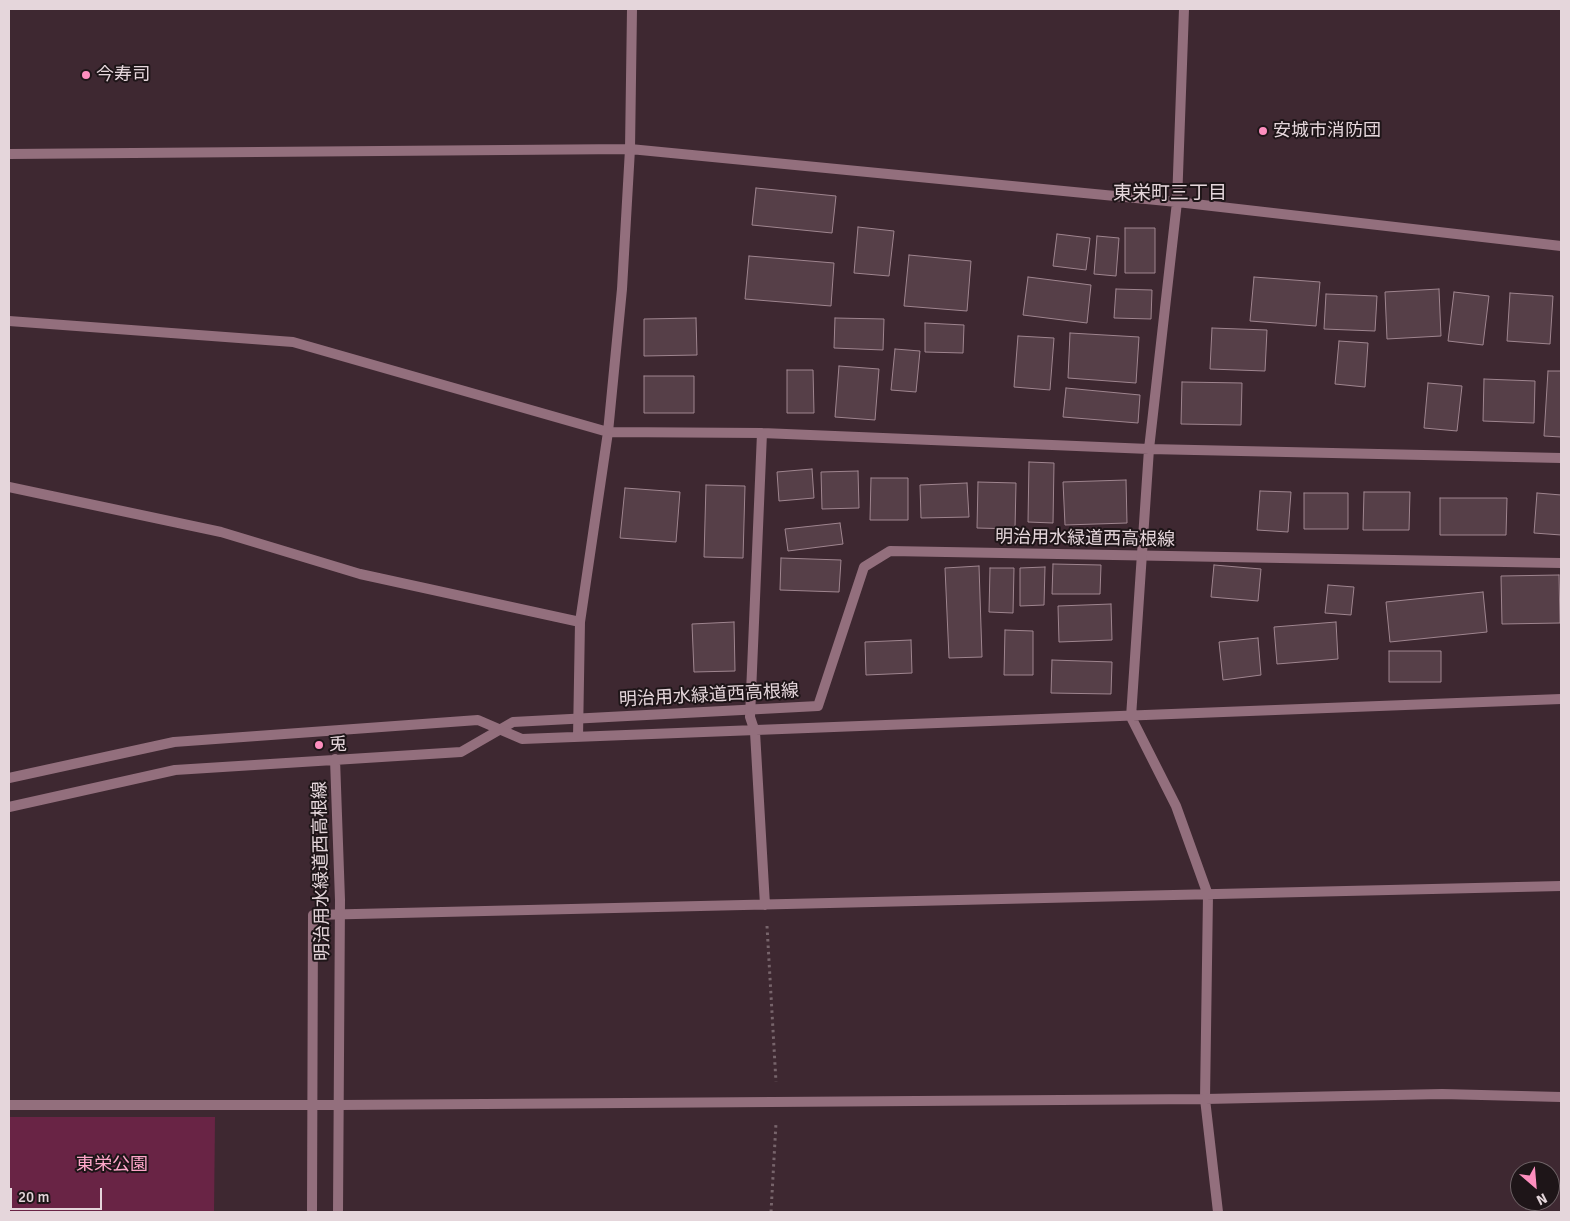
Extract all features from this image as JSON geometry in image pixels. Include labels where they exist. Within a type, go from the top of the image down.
[{"type":"street","points":[[578,737],[580,622],[608,432],[622,289],[630,149],[632,9]]},
{"type":"street","points":[[1184,9],[1177,202],[1148,449],[1131,717],[1176,806],[1208,895],[1205,1099],[1218,1212]]},
{"type":"street","points":[[9,154],[630,149],[1177,202],[1561,246]]},
{"type":"street","points":[[9,321],[294,342],[608,432],[762,433],[1148,449],[1561,458]]},
{"type":"street","points":[[762,433],[751,710],[755,732],[765,905]]},
{"type":"street","points":[[9,486],[221,532],[360,574],[580,622]]},
{"type":"street","name":"明治用水緑道西高根線","points":[[338,1212],[340,915],[335,759],[461,752],[513,722],[818,706],[864,567],[890,551],[1141,557],[1561,563]]},
{"type":"street","points":[[9,778],[174,742],[478,720],[522,739],[755,732],[1561,699]]},
{"type":"street","points":[[9,807],[175,770],[335,759]]},
{"type":"street","points":[[312,1212],[313,915],[1561,886]]},
{"type":"street","points":[[9,1105],[340,1105],[1205,1099],[1442,1094],[1561,1096]]},
{"type":"path","points":[[765,905],[777,1101],[771,1212]]},
{"type":"green space","name":"東栄公園","points":[[9,1117],[215,1117],[214,1212],[9,1212]]},
{"type":"building","points":[[756,188],[836,196],[832,233],[752,225]]},
{"type":"building","points":[[858,227],[894,231],[889,276],[854,273]]},
{"type":"building","points":[[1125,228],[1155,228],[1155,273],[1125,273]]},
{"type":"building","points":[[1057,234],[1090,238],[1086,270],[1053,266]]},
{"type":"building","points":[[1097,236],[1119,238],[1116,276],[1094,274]]},
{"type":"building","points":[[909,255],[971,261],[967,311],[904,306]]},
{"type":"building","points":[[749,256],[834,263],[831,306],[745,299]]},
{"type":"building","points":[[1028,277],[1091,285],[1087,323],[1023,315]]},
{"type":"building","points":[[1254,277],[1320,282],[1316,326],[1250,321]]},
{"type":"building","points":[[1116,289],[1152,290],[1151,319],[1114,318]]},
{"type":"building","points":[[1439,289],[1441,336],[1387,339],[1385,292]]},
{"type":"building","points":[[1454,292],[1489,296],[1483,345],[1448,341]]},
{"type":"building","points":[[1510,293],[1553,296],[1550,344],[1507,341]]},
{"type":"building","points":[[1326,294],[1377,296],[1375,331],[1324,329]]},
{"type":"building","points":[[696,318],[697,355],[644,356],[644,319]]},
{"type":"building","points":[[835,318],[884,319],[883,350],[834,348]]},
{"type":"building","points":[[925,323],[964,325],[963,353],[925,352]]},
{"type":"building","points":[[1212,328],[1267,330],[1265,371],[1210,369]]},
{"type":"building","points":[[1070,333],[1139,337],[1136,383],[1068,378]]},
{"type":"building","points":[[1018,336],[1054,338],[1050,390],[1014,387]]},
{"type":"building","points":[[1339,341],[1368,343],[1365,387],[1335,384]]},
{"type":"building","points":[[895,349],[920,351],[916,392],[891,390]]},
{"type":"building","points":[[839,366],[879,369],[875,420],[835,417]]},
{"type":"building","points":[[787,370],[813,370],[814,413],[787,413]]},
{"type":"building","points":[[1548,371],[1561,371],[1561,437],[1544,436]]},
{"type":"building","points":[[644,376],[694,376],[694,413],[644,413]]},
{"type":"building","points":[[1484,379],[1535,381],[1534,423],[1483,421]]},
{"type":"building","points":[[1182,382],[1242,383],[1241,425],[1181,424]]},
{"type":"building","points":[[1428,383],[1462,386],[1457,431],[1424,428]]},
{"type":"building","points":[[1066,388],[1140,395],[1138,423],[1063,417]]},
{"type":"building","points":[[1029,462],[1054,463],[1053,523],[1028,522]]},
{"type":"building","points":[[812,469],[814,498],[779,501],[777,472]]},
{"type":"building","points":[[858,471],[859,508],[822,509],[821,472]]},
{"type":"building","points":[[871,478],[908,478],[908,520],[870,520]]},
{"type":"building","points":[[1126,480],[1127,523],[1065,525],[1063,482]]},
{"type":"building","points":[[978,482],[1016,483],[1015,529],[977,528]]},
{"type":"building","points":[[967,483],[969,517],[921,518],[920,485]]},
{"type":"building","points":[[706,485],[745,486],[743,558],[704,557]]},
{"type":"building","points":[[625,488],[680,492],[676,542],[620,538]]},
{"type":"building","points":[[1260,491],[1291,492],[1288,532],[1257,530]]},
{"type":"building","points":[[1364,492],[1410,492],[1409,530],[1363,530]]},
{"type":"building","points":[[1304,493],[1348,493],[1348,529],[1304,529]]},
{"type":"building","points":[[1537,493],[1561,495],[1561,535],[1534,533]]},
{"type":"building","points":[[1440,498],[1507,498],[1506,535],[1440,535]]},
{"type":"building","points":[[840,523],[843,544],[788,551],[785,529]]},
{"type":"building","points":[[781,558],[841,560],[839,592],[780,590]]},
{"type":"building","points":[[1053,564],[1101,565],[1100,594],[1052,594]]},
{"type":"building","points":[[1214,565],[1261,569],[1258,601],[1211,597]]},
{"type":"building","points":[[979,566],[982,657],[949,658],[945,568]]},
{"type":"building","points":[[1045,567],[1044,605],[1020,606],[1020,568]]},
{"type":"building","points":[[990,568],[1014,568],[1013,613],[989,612]]},
{"type":"building","points":[[1559,575],[1560,623],[1502,624],[1501,576]]},
{"type":"building","points":[[1328,585],[1354,587],[1351,615],[1325,613]]},
{"type":"building","points":[[1483,592],[1487,632],[1390,642],[1386,602]]},
{"type":"building","points":[[1111,604],[1112,640],[1059,642],[1058,606]]},
{"type":"building","points":[[734,622],[735,671],[694,672],[692,624]]},
{"type":"building","points":[[1336,622],[1338,659],[1277,664],[1274,627]]},
{"type":"building","points":[[1005,630],[1033,631],[1033,675],[1004,675]]},
{"type":"building","points":[[1258,638],[1261,675],[1223,680],[1219,642]]},
{"type":"building","points":[[911,640],[912,673],[866,675],[865,642]]},
{"type":"building","points":[[1389,651],[1441,651],[1441,682],[1389,682]]},
{"type":"building","points":[[1052,660],[1112,662],[1111,694],[1051,693]]},
{"type":"place","name":"今寿司","points":[[86,75]]},
{"type":"place","name":"安城市消防団","points":[[1263,131]]},
{"type":"place","name":"兎","points":[[319,745]]},
{"type":"district","name":"東栄町三丁目","points":[[1170,194]]}]
